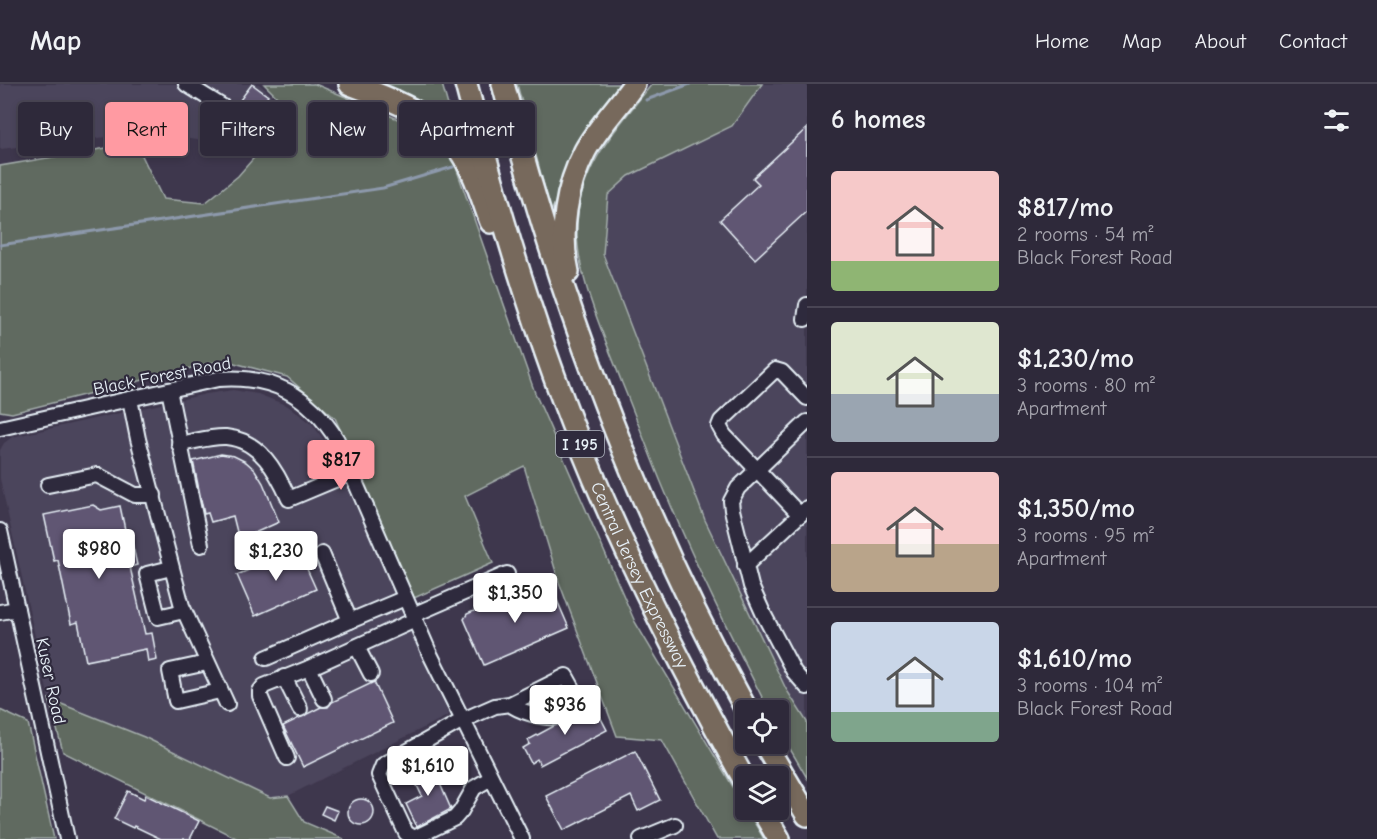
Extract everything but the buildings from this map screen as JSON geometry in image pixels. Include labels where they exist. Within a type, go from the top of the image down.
[{"type":"highway","points":[[350,84],[400,102],[431,120],[445,133],[467,162],[513,284],[579,442]]},
{"type":"highway","name":"Central Jersey Expressway","points":[[466,84],[512,247],[543,343],[579,442],[630,561],[666,635],[737,766]]},
{"type":"highway","name":"Central Jersey Expressway","points":[[503,84],[549,246],[615,431],[668,555],[741,700]]},
{"type":"highway","points":[[615,431],[571,286],[564,246],[564,224],[571,187],[586,149],[634,84]]},
{"type":"highway","points":[[771,754],[807,815]]},
{"type":"highway","points":[[768,820],[779,839]]},
{"type":"street","points":[[186,84],[216,102]]},
{"type":"street","points":[[745,566],[803,511],[757,470],[720,431],[721,421],[775,370],[782,372],[807,398]]},
{"type":"street","name":"Black Forest Road","points":[[0,428],[218,379],[234,378],[267,382],[302,400],[320,416],[337,440],[414,618],[522,839]]},
{"type":"street","points":[[169,390],[201,545]]},
{"type":"street","points":[[130,399],[171,568],[184,610],[227,704]]},
{"type":"street","points":[[807,422],[738,488],[731,501],[751,586],[794,672],[807,687]]},
{"type":"street","points":[[179,444],[216,438],[241,440],[268,460],[279,475],[289,499],[351,473]]},
{"type":"street","points":[[48,485],[96,475],[135,495],[154,495]]},
{"type":"street","name":"Kuser Road","points":[[0,531],[67,839]]},
{"type":"street","points":[[322,554],[350,621]]},
{"type":"street","points":[[171,568],[147,574],[158,617],[184,610]]},
{"type":"street","points":[[287,758],[260,696],[260,691],[264,686],[357,647],[507,574]]},
{"type":"street","points":[[266,658],[405,598]]},
{"type":"street","points":[[0,612],[17,609]]},
{"type":"street","points":[[357,647],[371,675]]},
{"type":"street","points":[[207,663],[170,671],[176,701],[220,691]]},
{"type":"street","points":[[309,668],[324,699]]},
{"type":"street","points":[[492,778],[474,788],[461,811],[454,818],[414,837],[406,833],[381,783],[380,770],[393,758],[463,720],[495,706],[510,704],[566,676],[581,703],[556,717],[515,709],[510,704]]},
{"type":"street","points":[[284,677],[300,709]]},
{"type":"street","points":[[641,839],[675,825]]},
{"type":"shaded area","points":[[0,84],[259,84],[272,95],[267,102],[200,102],[200,140],[188,139],[188,102],[105,102],[105,137],[93,139],[93,102],[18,102],[18,147],[0,149]]},
{"type":"shaded area","points":[[264,84],[315,84],[358,102],[308,102],[308,156],[387,156],[387,114],[399,120],[399,156],[450,156],[453,159],[535,393],[635,622],[735,790],[735,820],[753,820],[764,839],[717,839],[662,740],[617,736],[559,582],[524,466],[465,496],[493,563],[414,598],[335,418],[287,377],[223,360],[12,413],[0,411],[0,166],[59,156],[93,156],[93,150],[105,148],[105,156],[142,156],[163,199],[205,203],[238,176],[255,156],[296,156],[296,102],[282,102]]},
{"type":"shaded area","points":[[380,84],[442,84],[447,102],[420,102]]},
{"type":"shaded area","points":[[517,84],[627,84],[578,148],[551,212],[535,152],[535,102],[522,102]]},
{"type":"shaded area","points":[[652,84],[762,84],[732,126],[629,176],[608,195],[603,254],[705,520],[786,689],[807,722],[807,778],[789,747],[789,700],[764,700],[717,607],[657,472],[585,282],[577,241],[580,201],[594,164],[614,131]]},
{"type":"shaded area","points":[[762,84],[807,84],[807,722],[786,689],[705,520],[603,253],[608,195],[629,176],[732,126]]},
{"type":"shaded area","points":[[233,390],[258,394],[288,406],[312,424],[329,447],[449,715],[288,796],[270,798],[144,737],[49,699],[0,479],[0,450],[4,443],[12,437]]},
{"type":"shaded area","points":[[49,699],[144,737],[270,798],[288,796],[304,822],[344,839],[238,839],[63,752]]},
{"type":"shaded area","points":[[0,710],[28,723],[54,839],[0,839]]},
{"type":"waterway","points":[[646,100],[690,84]]},
{"type":"waterway","points":[[0,245],[383,188],[453,167]]}]
